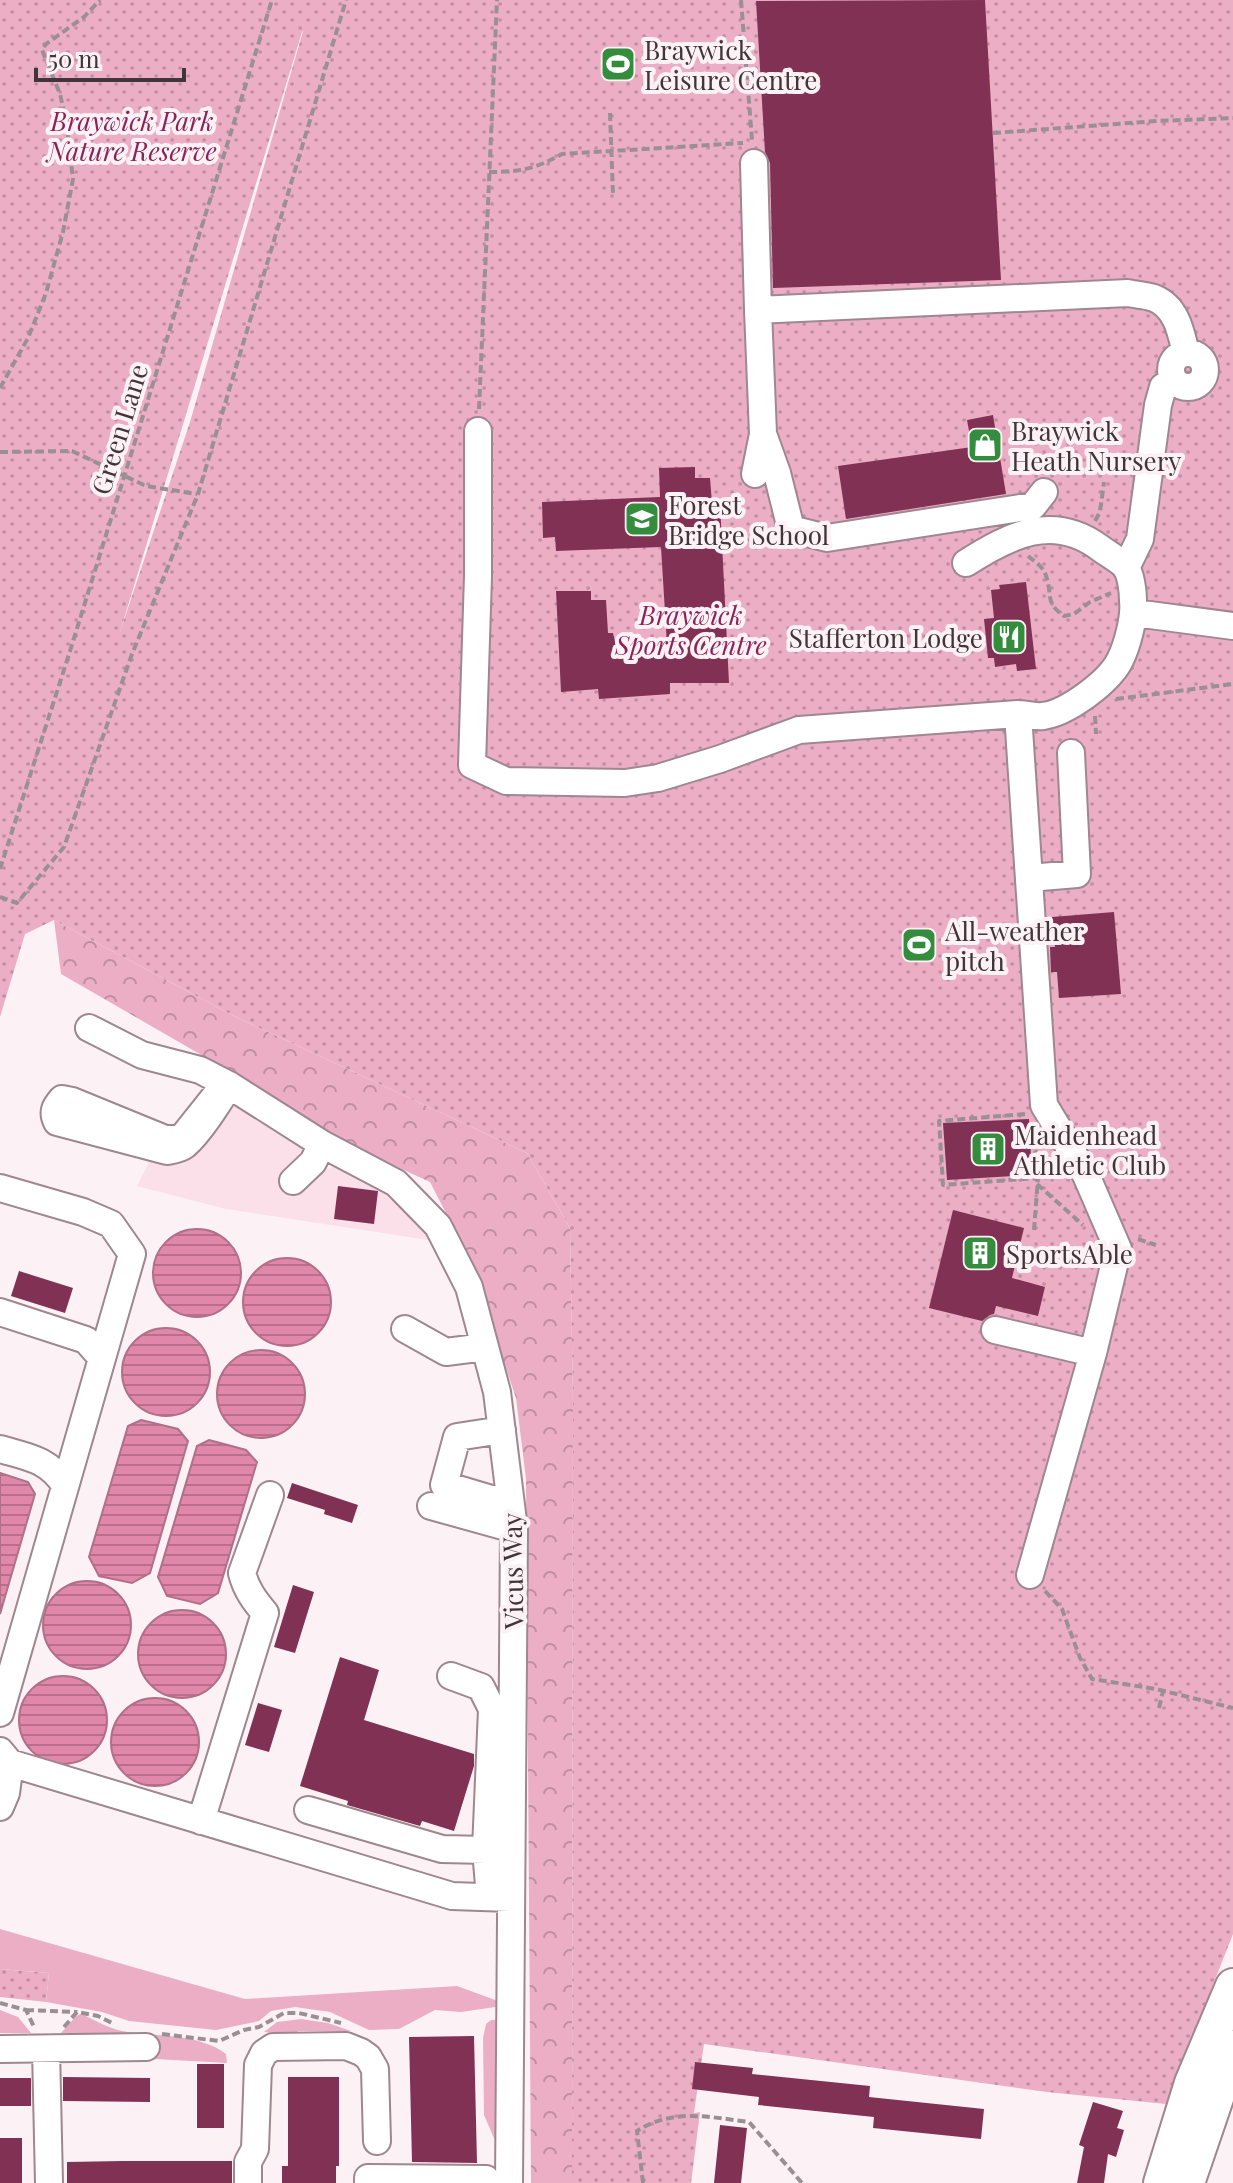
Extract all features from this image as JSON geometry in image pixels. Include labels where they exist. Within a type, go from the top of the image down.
[{"type":"main road","points":[[1161,2183],[1192,2083],[1233,1986]]},
{"type":"main road","points":[[1187,2183],[1233,2048]]},
{"type":"street","points":[[754,163],[763,434],[755,474]]},
{"type":"street","points":[[478,431],[478,576],[472,765],[506,781],[625,783],[658,778],[799,730],[1018,714],[1044,716],[1071,705],[1101,683],[1120,661],[1158,405],[1163,387],[1174,380],[1171,365],[1177,357],[1186,353],[1176,317],[1168,307],[1155,298],[1128,293],[758,310]]},
{"type":"street","points":[[763,434],[777,473],[791,529],[827,538],[1033,506],[1044,492]]},
{"type":"street","points":[[966,563],[994,545],[1028,532],[1063,530],[1086,538],[1131,590],[1233,626]]},
{"type":"street","points":[[1018,714],[1029,878],[1038,1109],[1086,1175],[1118,1249],[1093,1353],[1030,1575]]},
{"type":"street","points":[[1029,878],[1077,874],[1071,753]]},
{"type":"street","name":"Vicus Way","points":[[89,1028],[142,1055],[200,1070],[322,1144],[396,1183],[438,1226],[469,1287],[497,1392],[514,1529],[500,1898],[512,1961],[497,2181]]},
{"type":"street","points":[[229,1085],[186,1144],[167,1151],[57,1122],[54,1115],[55,1106],[62,1099],[165,1139],[181,1139],[216,1095],[229,1085]]},
{"type":"street","points":[[293,1181],[313,1162],[322,1144]]},
{"type":"street","points":[[0,1188],[83,1212],[111,1224],[132,1254],[0,1713]]},
{"type":"street","points":[[0,1312],[86,1340],[102,1358]]},
{"type":"street","points":[[405,1329],[446,1352],[485,1347]]},
{"type":"street","points":[[995,1330],[1093,1353]]},
{"type":"street","points":[[502,1430],[457,1437],[444,1485],[491,1499],[510,1498]]},
{"type":"street","points":[[0,1449],[42,1461],[58,1473],[65,1485]]},
{"type":"street","points":[[201,1821],[265,1613],[252,1598],[242,1573],[270,1495]]},
{"type":"street","points":[[431,1506],[514,1529]]},
{"type":"street","points":[[0,1807],[6,1793],[5,1757],[201,1821],[452,1896],[500,1898],[486,1850],[492,1709],[481,1687],[451,1676]]},
{"type":"street","points":[[308,1810],[442,1849],[486,1850]]},
{"type":"street","points":[[0,2049],[46,2049],[151,2040]]},
{"type":"street","points":[[248,2183],[248,2162],[255,2149],[257,2076],[261,2056],[278,2046],[346,2046],[361,2052],[375,2069],[377,2141]]},
{"type":"street","points":[[46,2049],[49,2183]]},
{"type":"street","points":[[368,2181],[497,2181]]},
{"type":"path","points":[[0,388],[28,338],[46,293],[63,232],[73,179],[60,94],[42,50],[84,17],[100,0]]},
{"type":"path","name":"Green Lane","points":[[0,869],[272,0]]},
{"type":"path","points":[[0,897],[17,903],[64,847],[132,654],[198,494],[346,0]]},
{"type":"path","points":[[478,431],[497,0]]},
{"type":"path","points":[[489,172],[520,172],[562,154],[752,143],[741,0]]},
{"type":"path","points":[[610,113],[613,194]]},
{"type":"path","points":[[993,133],[1233,118]]},
{"type":"path","points":[[0,452],[72,451],[146,486],[198,494]]},
{"type":"path","points":[[1086,538],[1100,512],[1104,482]]},
{"type":"path","points":[[1011,539],[1046,573],[1049,602],[1064,616],[1074,614],[1090,602],[1116,590],[1131,590]]},
{"type":"path","points":[[1087,695],[1094,702],[1233,684]]},
{"type":"path","points":[[1034,1230],[1038,1181],[1038,1109],[939,1121],[943,1185],[1038,1181],[1086,1175]]},
{"type":"path","points":[[1038,1181],[1081,1224],[1110,1231]]},
{"type":"path","points":[[1030,1575],[1062,1609],[1080,1658],[1092,1679],[1163,1690],[1233,1708]]},
{"type":"path","points":[[1159,1708],[1163,1690]]},
{"type":"path","points":[[0,2003],[26,2010],[98,2016],[126,2029]]},
{"type":"path","points":[[26,2010],[46,2049],[77,2012]]},
{"type":"path","points":[[151,2040],[219,2041],[259,2027],[284,2013],[319,2016],[347,2025]]},
{"type":"path","points":[[643,2183],[637,2131],[652,2122],[691,2115],[749,2122],[802,2183]]},
{"type":"shaded area","points":[[241,1105],[304,1147],[306,1161],[324,1170],[338,1165],[388,1189],[435,1241],[226,1209],[137,1186],[151,1158],[194,1154],[232,1108]]},
{"type":"shaded area","points":[[197,1229],[222,1236],[234,1248],[241,1273],[234,1298],[222,1310],[197,1317],[172,1310],[160,1298],[153,1273],[160,1248],[172,1236]]},
{"type":"shaded area","points":[[287,1258],[312,1265],[324,1277],[331,1302],[324,1327],[312,1339],[287,1346],[262,1339],[250,1327],[243,1302],[250,1277],[262,1265]]},
{"type":"shaded area","points":[[166,1328],[191,1335],[203,1347],[210,1372],[203,1397],[191,1409],[166,1416],[141,1409],[129,1397],[122,1372],[129,1347],[141,1335]]},
{"type":"shaded area","points":[[261,1350],[286,1357],[298,1369],[305,1394],[298,1419],[286,1431],[261,1438],[236,1431],[224,1419],[217,1394],[224,1369],[236,1357]]},
{"type":"shaded area","points":[[141,1420],[178,1429],[188,1441],[150,1573],[132,1583],[99,1576],[89,1557],[128,1426]]},
{"type":"shaded area","points":[[209,1440],[246,1450],[257,1462],[218,1593],[200,1604],[167,1596],[158,1577],[197,1446]]},
{"type":"shaded area","points":[[0,1473],[28,1482],[35,1494],[0,1614]]},
{"type":"shaded area","points":[[87,1581],[112,1588],[124,1600],[131,1625],[124,1650],[112,1662],[87,1669],[62,1662],[50,1650],[43,1625],[50,1600],[62,1588]]},
{"type":"shaded area","points":[[182,1610],[207,1617],[219,1629],[226,1654],[219,1679],[207,1691],[182,1698],[157,1691],[145,1679],[138,1654],[145,1629],[157,1617]]},
{"type":"shaded area","points":[[63,1676],[88,1683],[100,1695],[107,1720],[100,1745],[88,1757],[63,1764],[38,1757],[26,1745],[19,1720],[26,1695],[38,1683]]},
{"type":"shaded area","points":[[155,1698],[180,1705],[192,1717],[199,1742],[192,1767],[180,1779],[155,1786],[130,1779],[118,1767],[111,1742],[118,1717],[130,1705]]},
{"type":"green space","name":"Braywick Sports Centre","points":[[0,0],[1233,0],[1233,1934],[1166,2104],[1047,2092],[704,2044],[694,2113],[700,2112],[691,2183],[572,2183],[573,1401],[570,1228],[527,1153],[234,1016],[54,920],[25,934],[0,1017]],"holes":[[[303,31],[190,422],[120,632]]]},
{"type":"green space","points":[[54,920],[234,1016],[527,1153],[570,1228],[573,1401],[572,2183],[531,2183],[526,1479],[516,1398],[470,1260],[430,1182],[314,1129],[217,1064],[61,974]]},
{"type":"green space","points":[[0,1929],[245,1999],[457,1986],[509,2005],[461,2012],[435,2010],[399,2029],[369,2030],[330,2012],[295,2007],[271,2011],[259,2021],[216,2030],[129,2021],[102,2012],[46,2002],[49,1973],[0,1969]]},
{"type":"green space","points":[[0,1969],[49,1973],[46,2002],[0,1997]]},
{"type":"green space","points":[[0,2010],[18,2017],[31,2033],[0,2033]]},
{"type":"green space","points":[[81,2014],[122,2031],[203,2042],[226,2054],[227,2063],[155,2059],[154,2040],[120,2041],[113,2034],[61,2033]]},
{"type":"green space","points":[[301,2019],[328,2023],[351,2031],[298,2031],[291,2039],[281,2039],[275,2033],[264,2032],[277,2022]]},
{"type":"green space","points":[[509,2019],[503,2159],[484,2115],[483,2038],[486,2024],[491,2020]]},
{"type":"building","name":"Braywick Leisure Centre","points":[[985,0],[1001,280],[773,288],[770,163],[765,152],[756,1]]},
{"type":"building","points":[[993,415],[1006,494],[846,519],[838,466],[972,447],[967,420]]},
{"type":"building","points":[[695,467],[695,478],[710,478],[712,503],[720,503],[729,683],[670,683],[670,694],[599,699],[598,689],[561,692],[556,591],[591,591],[591,600],[606,600],[608,633],[613,633],[616,646],[667,645],[661,547],[556,551],[555,537],[543,538],[542,502],[660,497],[659,468]]},
{"type":"building","name":"Stafferton Lodge","points":[[1026,582],[1036,669],[1017,671],[1016,664],[995,667],[994,658],[988,658],[984,619],[994,618],[991,590],[1000,589],[999,585]]},
{"type":"building","points":[[1114,912],[1121,994],[1059,998],[1057,972],[1051,972],[1050,947],[1055,947],[1052,917]]},
{"type":"building","name":"Maidenhead Athletic Club","points":[[1029,1119],[1032,1175],[947,1180],[943,1123]]},
{"type":"building","points":[[338,1186],[378,1191],[374,1224],[334,1219]]},
{"type":"building","name":"SportsAble","points":[[953,1210],[1024,1228],[1012,1278],[1045,1287],[1038,1316],[996,1306],[994,1314],[982,1321],[929,1308]]},
{"type":"building","points":[[19,1271],[73,1288],[65,1313],[11,1296]]},
{"type":"building","points":[[292,1483],[358,1505],[352,1523],[324,1514],[325,1510],[287,1498]]},
{"type":"building","points":[[293,1585],[314,1592],[295,1653],[274,1647]]},
{"type":"building","points":[[340,1657],[379,1670],[364,1720],[474,1754],[474,1766],[454,1831],[422,1821],[420,1826],[347,1805],[348,1801],[300,1786]]},
{"type":"building","points":[[258,1703],[282,1710],[269,1752],[245,1745]]},
{"type":"building","points":[[474,2036],[477,2163],[412,2162],[409,2037]]},
{"type":"building","points":[[695,2062],[753,2068],[752,2074],[870,2086],[869,2097],[984,2109],[981,2139],[873,2128],[874,2117],[758,2105],[759,2097],[692,2089]]},
{"type":"building","points":[[197,2064],[224,2064],[224,2128],[197,2128]]},
{"type":"building","points":[[63,2077],[150,2078],[150,2102],[63,2101]]},
{"type":"building","points":[[288,2077],[339,2077],[339,2166],[336,2166],[336,2183],[282,2183],[282,2166],[288,2166]]},
{"type":"building","points":[[0,2078],[31,2078],[31,2106],[0,2106]]},
{"type":"building","points":[[1093,2102],[1123,2111],[1117,2128],[1124,2130],[1116,2157],[1108,2154],[1104,2183],[1077,2183],[1084,2147],[1079,2145]]},
{"type":"building","points":[[720,2125],[747,2128],[741,2183],[714,2183]]},
{"type":"building","points":[[0,2138],[22,2138],[22,2183],[0,2183]]},
{"type":"building","points":[[232,2161],[232,2183],[67,2183],[67,2162]]},
{"type":"place","name":"Braywick Leisure Centre","points":[[618,64]]},
{"type":"place","name":"Braywick Heath Nursery","points":[[985,445]]},
{"type":"place","name":"Forest Bridge School","points":[[642,519]]},
{"type":"place","name":"Stafferton Lodge","points":[[1009,637]]},
{"type":"place","name":"All-weather pitch","points":[[919,945]]},
{"type":"place","name":"Maidenhead Athletic Club","points":[[988,1149]]},
{"type":"place","name":"SportsAble","points":[[980,1253]]},
{"type":"park label","name":"Braywick Park Nature Reserve","points":[[132,135]]}]
